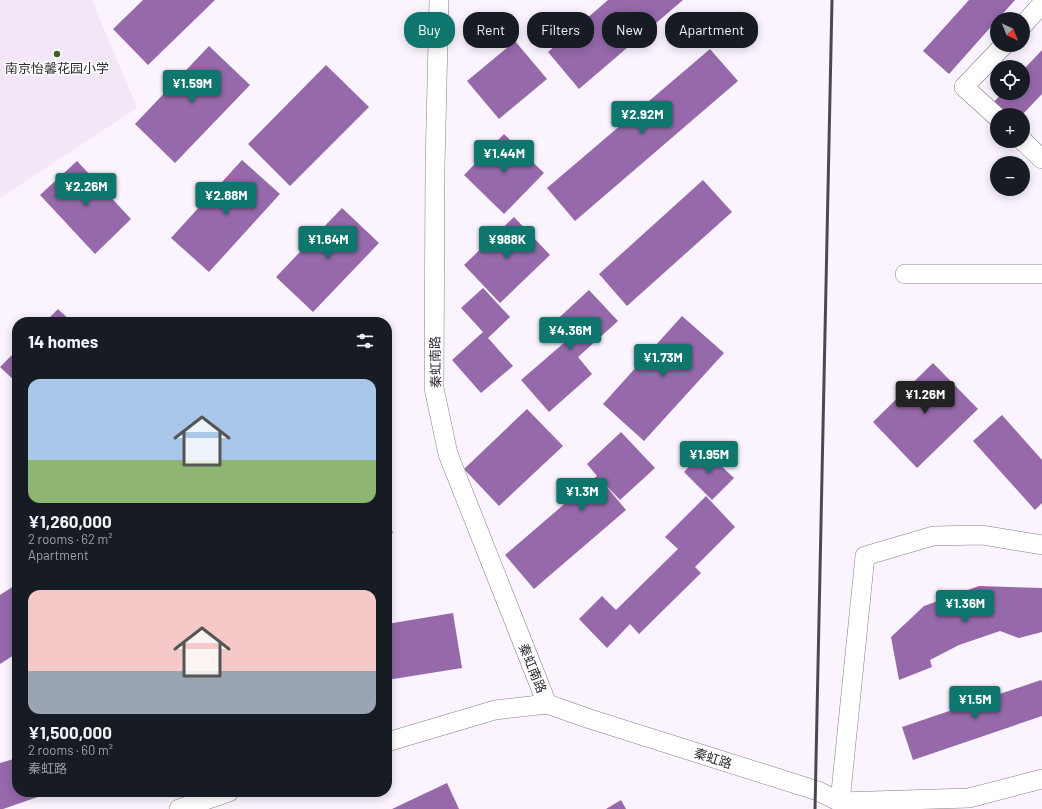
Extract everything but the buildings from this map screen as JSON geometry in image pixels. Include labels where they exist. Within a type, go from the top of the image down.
[{"type":"street","name":"秦虹南路","points":[[439,0],[435,166],[434,388],[448,454],[547,704]]},
{"type":"street","points":[[1030,17],[1042,4]]},
{"type":"street","points":[[990,111],[964,87],[997,52]]},
{"type":"street","points":[[1030,148],[1042,159]]},
{"type":"street","points":[[905,274],[1042,274]]},
{"type":"street","points":[[840,802],[865,556],[933,536],[982,535],[1042,545]]},
{"type":"street","name":"秦虹路","points":[[392,741],[496,710],[547,704],[818,792],[840,802],[969,798],[1042,779]]},
{"type":"street","points":[[179,809],[214,797]]},
{"type":"shaded area","name":"南京怡馨花园小学","points":[[0,0],[92,0],[137,108],[0,198]]},
{"type":"railway","points":[[815,809],[832,0]]},
{"type":"place","name":"南京怡馨花园小学","points":[[57,54]]}]
